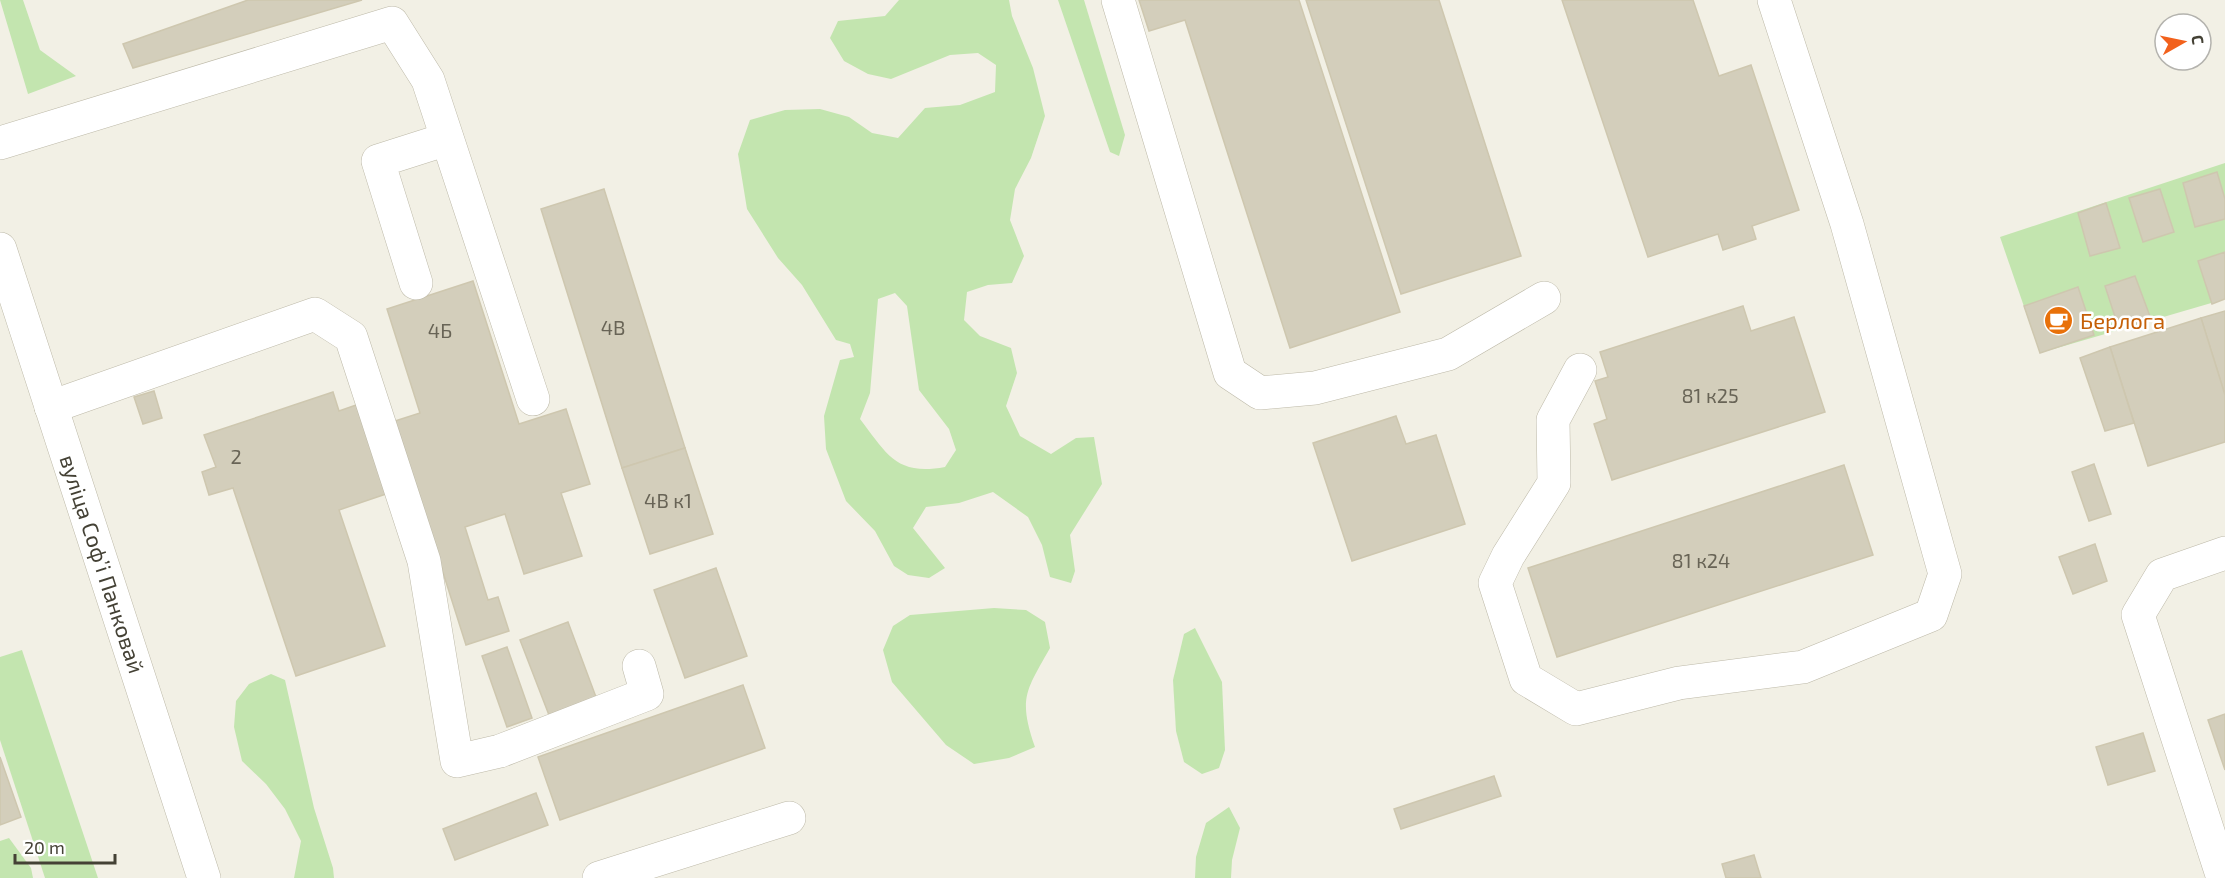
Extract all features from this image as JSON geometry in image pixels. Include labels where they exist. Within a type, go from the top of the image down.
[{"type":"street","points":[[1118,0],[1230,373],[1260,393],[1315,388],[1448,354],[1544,298]]},
{"type":"street","points":[[1580,370],[1553,420],[1554,483],[1508,556],[1495,583],[1526,679],[1576,709],[1680,683],[1803,667],[1931,615],[1945,574],[1847,224],[1774,0]]},
{"type":"street","points":[[0,143],[392,23],[428,80],[532,399]]},
{"type":"street","points":[[416,283],[378,161],[447,139]]},
{"type":"street","name":"вуліца Софʼі Панковай","points":[[0,249],[10,314],[51,407],[204,878]]},
{"type":"street","points":[[51,407],[315,314],[351,337],[424,561],[457,761],[500,751],[647,694],[639,666]]},
{"type":"street","points":[[2223,878],[2138,615],[2162,575],[2225,554]]},
{"type":"street","points":[[599,878],[789,818]]},
{"type":"green space","points":[[0,0],[23,0],[40,50],[76,76],[28,94]]},
{"type":"green space","points":[[899,0],[1009,0],[1012,16],[1033,68],[1045,116],[1031,158],[1015,189],[1010,220],[1024,256],[1012,283],[988,285],[967,292],[964,320],[980,336],[1011,348],[1017,373],[1006,406],[1020,436],[1051,454],[1076,438],[1094,437],[1102,484],[1070,535],[1075,571],[1071,583],[1050,577],[1042,545],[1028,517],[993,492],[959,503],[926,507],[913,528],[945,568],[929,578],[908,575],[894,566],[875,531],[846,501],[826,449],[824,416],[840,360],[854,357],[850,344],[836,340],[802,285],[778,258],[747,209],[738,154],[750,120],[785,110],[820,109],[849,117],[872,133],[898,138],[925,108],[960,105],[995,92],[996,65],[978,53],[950,55],[891,79],[868,74],[844,61],[830,38],[838,21],[885,16]],"holes":[[[895,293],[907,306],[919,390],[949,429],[956,450],[945,467],[915,468],[894,460],[860,419],[870,393],[878,299]]]},
{"type":"green space","points":[[1058,0],[1084,0],[1125,135],[1119,156],[1110,152]]},
{"type":"green space","points":[[2225,163],[2225,299],[2040,353],[2000,237]]},
{"type":"green space","points":[[994,608],[1026,610],[1045,622],[1050,648],[1027,695],[1027,717],[1035,747],[1009,758],[974,764],[946,745],[892,682],[883,650],[893,626],[910,615]]},
{"type":"green space","points":[[1195,628],[1222,682],[1225,750],[1219,768],[1202,774],[1184,762],[1176,731],[1173,680],[1184,634]]},
{"type":"green space","points":[[22,650],[98,878],[45,878],[0,740],[0,657]]},
{"type":"green space","points":[[271,674],[285,680],[314,808],[334,878],[294,878],[301,841],[285,809],[266,784],[242,761],[234,727],[236,701],[249,684]]},
{"type":"green space","points":[[1229,807],[1240,828],[1232,860],[1231,878],[1195,878],[1196,857],[1206,823]]},
{"type":"green space","points":[[9,838],[31,868],[33,878],[0,878],[0,841]]},
{"type":"building","points":[[248,0],[362,0],[133,68],[123,44]]},
{"type":"building","points":[[1139,0],[1299,0],[1400,312],[1290,348],[1185,20],[1149,31]]},
{"type":"building","points":[[1306,0],[1439,0],[1521,256],[1401,294]]},
{"type":"building","points":[[1562,0],[1693,0],[1719,76],[1751,65],[1799,210],[1752,226],[1756,239],[1723,250],[1718,234],[1648,257]]},
{"type":"building","points":[[2217,172],[2225,199],[2225,219],[2195,227],[2183,183]]},
{"type":"building","points":[[604,189],[685,448],[622,468],[541,209]]},
{"type":"building","points":[[2160,189],[2174,232],[2143,242],[2129,198]]},
{"type":"building","points":[[2106,203],[2120,248],[2090,256],[2078,213]]},
{"type":"building","points":[[2225,252],[2225,299],[2212,304],[2198,261]]},
{"type":"building","points":[[2135,276],[2151,319],[2119,329],[2105,286]]},
{"type":"building","points":[[473,281],[519,424],[566,409],[590,484],[561,493],[582,556],[524,574],[505,514],[465,527],[488,600],[498,597],[509,631],[466,645],[395,421],[420,413],[387,309]]},
{"type":"building","name":"Берлога","points":[[2078,287],[2094,335],[2040,353],[2024,306]]},
{"type":"building","points":[[1743,306],[1751,331],[1794,317],[1825,412],[1612,480],[1594,424],[1607,419],[1595,381],[1608,377],[1600,352]]},
{"type":"building","points":[[2225,311],[2225,395],[2201,318]]},
{"type":"building","points":[[2201,318],[2225,395],[2225,442],[2148,466],[2110,347]]},
{"type":"building","points":[[2110,347],[2134,423],[2105,431],[2080,358]]},
{"type":"building","points":[[154,391],[162,418],[143,424],[134,397]]},
{"type":"building","points":[[333,392],[339,411],[359,404],[389,493],[339,510],[385,646],[296,676],[233,488],[209,495],[202,472],[216,467],[204,435]]},
{"type":"building","points":[[1396,416],[1406,444],[1436,435],[1465,524],[1352,561],[1313,443]]},
{"type":"building","points":[[685,448],[713,534],[650,554],[622,468]]},
{"type":"building","points":[[2094,464],[2111,514],[2089,521],[2072,472]]},
{"type":"building","points":[[1844,465],[1873,555],[1557,657],[1528,568]]},
{"type":"building","points":[[2095,544],[2107,581],[2073,594],[2059,557]]},
{"type":"building","points":[[716,568],[747,656],[685,678],[654,590]]},
{"type":"building","points":[[568,622],[596,697],[549,715],[520,640]]},
{"type":"building","points":[[507,647],[532,718],[507,727],[482,656]]},
{"type":"building","points":[[743,685],[765,748],[560,820],[538,757]]},
{"type":"building","points":[[2225,714],[2225,770],[2208,720]]},
{"type":"building","points":[[2143,733],[2155,771],[2108,785],[2096,747]]},
{"type":"building","points":[[0,757],[21,817],[0,825]]},
{"type":"building","points":[[1494,776],[1501,796],[1401,829],[1394,809]]},
{"type":"building","points":[[536,793],[548,825],[455,860],[443,829]]},
{"type":"building","points":[[1754,855],[1761,878],[1726,878],[1722,864]]},
{"type":"place","name":"Берлога","points":[[2059,321]]}]
